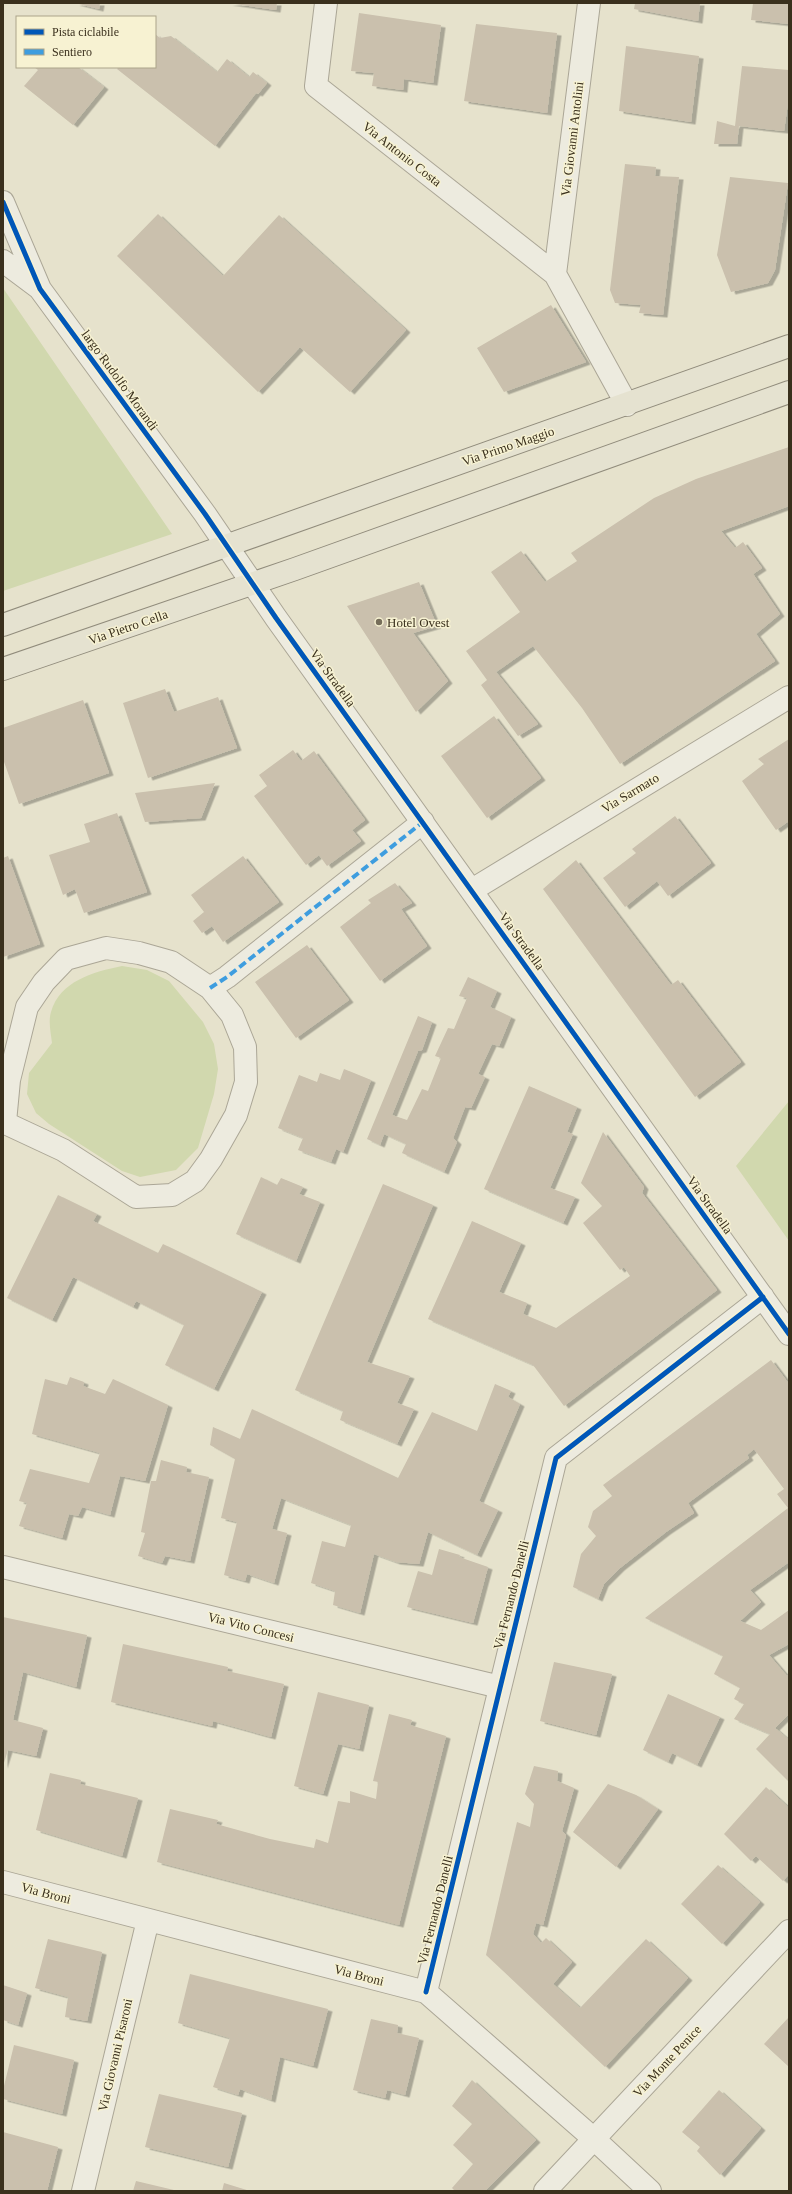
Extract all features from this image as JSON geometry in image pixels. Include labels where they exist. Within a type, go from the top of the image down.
[{"type":"main road","name":"Via Primo Maggio","points":[[232,553],[789,346]]},
{"type":"main road","points":[[253,584],[648,445],[789,392]]},
{"type":"main road","points":[[3,625],[232,553]]},
{"type":"main road","name":"Via Pietro Cella","points":[[3,669],[253,584]]},
{"type":"street","name":"Via Antonio Costa","points":[[326,3],[316,86],[555,274]]},
{"type":"street","name":"Via Giovanni Antolini","points":[[555,274],[589,3]]},
{"type":"street","name":"largo Rudolfo Morandi","points":[[3,202],[40,289],[232,553]]},
{"type":"street","points":[[3,261],[40,289]]},
{"type":"street","points":[[555,274],[627,405]]},
{"type":"street","name":"Via Stradella","points":[[232,553],[789,1334]]},
{"type":"street","name":"Via Sarmato","points":[[472,890],[789,696]]},
{"type":"street","points":[[210,988],[227,977],[423,822]]},
{"type":"street","points":[[106,948],[139,953],[171,962],[210,988],[232,1015],[244,1047],[246,1082],[236,1115],[211,1159],[195,1181],[172,1195],[136,1197],[63,1150],[4,1122],[8,1080],[27,1007],[44,982],[66,959],[106,948]]},
{"type":"street","name":"Via Fernando Danelli","points":[[426,1992],[556,1458],[763,1297]]},
{"type":"street","name":"Via Vito Concesi","points":[[3,1567],[500,1687]]},
{"type":"street","name":"Via Broni","points":[[3,1882],[426,1992],[594,2139],[650,2191]]},
{"type":"street","name":"Via Giovanni Pisaroni","points":[[83,2191],[148,1920]]},
{"type":"street","name":"Via Monte Penice","points":[[545,2191],[789,1931]]},
{"type":"green space","points":[[3,288],[172,534],[3,591]]},
{"type":"green space","points":[[122,966],[147,970],[169,981],[203,1022],[214,1044],[218,1069],[214,1094],[198,1148],[176,1170],[140,1177],[122,1171],[49,1124],[36,1113],[27,1094],[29,1073],[52,1043],[50,1016],[55,1001],[70,985],[79,980],[100,971]]},
{"type":"green space","points":[[789,1101],[789,1241],[736,1166]]},
{"type":"building","points":[[75,3],[100,3],[99,9]]},
{"type":"building","points":[[228,3],[277,3],[276,10]]},
{"type":"building","points":[[635,3],[700,3],[698,21],[634,9]]},
{"type":"building","points":[[753,3],[789,3],[789,24],[751,20]]},
{"type":"building","points":[[359,13],[441,25],[433,83],[404,79],[403,90],[372,86],[374,73],[351,71]]},
{"type":"building","points":[[476,24],[557,33],[547,113],[464,101]]},
{"type":"building","points":[[156,35],[160,38],[171,36],[217,72],[227,59],[249,77],[253,72],[267,83],[258,94],[256,93],[215,146],[117,69],[156,68]]},
{"type":"building","points":[[626,46],[699,56],[691,122],[619,111]]},
{"type":"building","points":[[742,66],[789,70],[789,96],[784,131],[739,126],[737,144],[714,144],[717,121],[735,126]]},
{"type":"building","points":[[35,68],[79,68],[104,87],[73,125],[24,86],[38,70]]},
{"type":"building","points":[[625,164],[656,167],[655,176],[679,177],[663,315],[639,313],[641,305],[615,303],[610,290]]},
{"type":"building","points":[[730,177],[788,183],[775,270],[768,283],[731,292],[717,255]]},
{"type":"building","points":[[158,214],[223,276],[279,215],[406,330],[350,392],[300,347],[258,392],[117,256]]},
{"type":"building","points":[[551,305],[586,362],[504,392],[477,348]]},
{"type":"building","points":[[789,447],[789,506],[721,531],[735,548],[743,542],[762,568],[753,574],[780,614],[756,634],[775,661],[620,764],[582,708],[533,646],[496,672],[538,724],[518,736],[481,685],[487,680],[466,651],[520,612],[491,572],[521,551],[545,582],[577,561],[571,553],[654,498],[696,479]]},
{"type":"building","points":[[419,582],[437,626],[413,633],[448,681],[416,712],[347,606]]},
{"type":"building","points":[[165,689],[174,712],[218,697],[237,748],[148,778],[123,703]]},
{"type":"building","points":[[83,700],[109,773],[19,804],[3,759],[3,728]]},
{"type":"building","points":[[494,716],[541,778],[487,818],[441,756]]},
{"type":"building","points":[[789,739],[789,821],[776,830],[742,781],[764,764],[758,759]]},
{"type":"building","points":[[293,750],[301,761],[314,751],[365,820],[352,830],[361,841],[327,866],[319,855],[306,865],[254,796],[267,786],[259,775]]},
{"type":"building","points":[[215,783],[201,818],[145,822],[135,793]]},
{"type":"building","points":[[117,813],[147,892],[84,913],[75,889],[63,895],[49,855],[90,842],[84,824]]},
{"type":"building","points":[[675,816],[711,863],[668,896],[657,881],[625,907],[603,878],[636,853],[632,849]]},
{"type":"building","points":[[8,856],[40,944],[3,957],[3,858]]},
{"type":"building","points":[[243,856],[279,902],[223,942],[212,926],[202,933],[193,921],[204,912],[191,895]]},
{"type":"building","points":[[576,860],[671,985],[678,980],[741,1062],[695,1097],[543,889]]},
{"type":"building","points":[[395,883],[412,903],[401,909],[427,946],[380,981],[340,927],[371,903],[368,900]]},
{"type":"building","points":[[307,945],[349,1000],[296,1038],[255,982]]},
{"type":"building","points":[[468,977],[497,991],[490,1007],[511,1017],[499,1046],[492,1044],[478,1074],[485,1077],[471,1108],[465,1107],[453,1138],[457,1142],[444,1172],[402,1153],[406,1144],[384,1134],[380,1145],[367,1139],[418,1016],[432,1022],[422,1050],[418,1051],[392,1115],[407,1120],[422,1089],[428,1091],[441,1058],[435,1056],[448,1028],[454,1029],[467,998],[459,996]]},
{"type":"building","points":[[344,1069],[371,1080],[343,1152],[336,1149],[331,1162],[298,1150],[303,1138],[278,1128],[299,1075],[317,1082],[320,1073],[340,1080]]},
{"type":"building","points":[[529,1086],[577,1107],[567,1132],[573,1134],[550,1188],[575,1197],[563,1223],[484,1189]]},
{"type":"building","points":[[603,1132],[644,1187],[642,1193],[717,1290],[564,1406],[533,1365],[428,1319],[472,1221],[521,1243],[499,1292],[527,1303],[523,1314],[556,1328],[630,1276],[624,1267],[620,1270],[583,1223],[602,1206],[581,1183]]},
{"type":"building","points":[[261,1177],[277,1185],[281,1178],[303,1187],[299,1194],[320,1202],[296,1261],[236,1234]]},
{"type":"building","points":[[383,1184],[433,1205],[367,1362],[410,1376],[397,1403],[414,1409],[397,1444],[340,1420],[343,1411],[295,1390]]},
{"type":"building","points":[[58,1195],[97,1214],[93,1221],[158,1253],[163,1244],[262,1292],[214,1389],[165,1365],[184,1325],[136,1301],[133,1307],[73,1277],[52,1320],[7,1298]]},
{"type":"building","points":[[771,1360],[789,1384],[789,1562],[750,1590],[761,1602],[740,1621],[761,1630],[789,1610],[789,1644],[769,1655],[787,1676],[789,1674],[789,1714],[775,1728],[789,1740],[789,1782],[756,1749],[770,1734],[734,1719],[744,1704],[734,1699],[740,1688],[714,1674],[723,1656],[645,1618],[788,1508],[777,1494],[784,1489],[754,1449],[747,1455],[749,1458],[688,1503],[694,1513],[666,1532],[620,1568],[604,1584],[598,1599],[573,1587],[581,1554],[596,1536],[588,1527],[593,1511],[612,1496],[603,1485]]},
{"type":"building","points":[[70,1377],[84,1382],[83,1386],[105,1394],[113,1379],[168,1405],[145,1481],[120,1476],[110,1515],[82,1507],[78,1516],[69,1514],[62,1538],[19,1526],[27,1503],[19,1501],[30,1469],[89,1483],[100,1453],[32,1434],[45,1379],[67,1385]]},
{"type":"building","points":[[495,1384],[511,1391],[508,1397],[520,1404],[479,1501],[498,1510],[477,1555],[428,1532],[419,1564],[396,1562],[374,1554],[360,1613],[333,1605],[335,1591],[311,1583],[322,1541],[345,1547],[351,1525],[281,1498],[272,1529],[287,1533],[274,1583],[247,1574],[245,1581],[224,1575],[237,1522],[221,1518],[235,1459],[210,1445],[213,1427],[240,1439],[252,1409],[398,1478],[432,1412],[477,1431]]},
{"type":"building","points":[[161,1460],[187,1467],[186,1472],[209,1477],[190,1561],[165,1556],[162,1563],[138,1556],[145,1533],[141,1532],[151,1481],[156,1481]]},
{"type":"building","points":[[439,1549],[460,1555],[459,1557],[488,1567],[473,1623],[407,1607],[418,1571],[432,1575]]},
{"type":"building","points":[[3,1617],[87,1635],[76,1687],[23,1672],[13,1720],[43,1728],[36,1756],[8,1750],[3,1766]]},
{"type":"building","points":[[123,1644],[228,1667],[227,1671],[284,1684],[271,1737],[213,1721],[212,1726],[111,1702]]},
{"type":"building","points":[[554,1662],[612,1674],[596,1735],[540,1721]]},
{"type":"building","points":[[318,1692],[369,1705],[359,1749],[338,1744],[323,1794],[294,1786]]},
{"type":"building","points":[[668,1694],[720,1717],[697,1765],[672,1753],[668,1762],[643,1750]]},
{"type":"building","points":[[389,1714],[412,1720],[410,1725],[446,1736],[399,1925],[157,1862],[170,1809],[218,1820],[216,1824],[270,1839],[314,1848],[316,1839],[328,1843],[338,1801],[350,1803],[350,1791],[376,1799],[378,1782],[373,1781]]},
{"type":"building","points":[[534,1766],[558,1771],[557,1781],[574,1788],[562,1831],[566,1835],[543,1925],[536,1923],[533,1934],[541,1943],[546,1938],[572,1962],[553,1984],[580,2008],[646,1939],[688,1978],[605,2067],[486,1955],[517,1822],[530,1827],[534,1804],[525,1794]]},
{"type":"building","points":[[50,1773],[81,1780],[80,1784],[138,1798],[122,1856],[36,1830]]},
{"type":"building","points":[[608,1784],[636,1795],[658,1809],[616,1867],[573,1832]]},
{"type":"building","points":[[766,1787],[789,1808],[789,1874],[783,1881],[756,1856],[751,1861],[724,1834]]},
{"type":"building","points":[[718,1865],[760,1902],[722,1944],[681,1904]]},
{"type":"building","points":[[48,1939],[102,1952],[87,2021],[65,2017],[68,1997],[35,1988]]},
{"type":"building","points":[[190,1974],[328,2009],[313,2066],[280,2057],[271,2100],[240,2089],[238,2095],[213,2087],[230,2038],[178,2023]]},
{"type":"building","points":[[3,1985],[27,1993],[18,2025],[3,2020]]},
{"type":"building","points":[[789,2017],[789,2067],[764,2044]]},
{"type":"building","points":[[371,2019],[398,2025],[397,2033],[419,2038],[405,2095],[387,2090],[385,2098],[353,2090]]},
{"type":"building","points":[[14,2045],[74,2060],[62,2114],[3,2099],[3,2090]]},
{"type":"building","points":[[472,2080],[536,2140],[485,2191],[455,2191],[452,2188],[473,2164],[453,2145],[472,2124],[452,2106]]},
{"type":"building","points":[[719,2090],[761,2128],[720,2175],[697,2151],[700,2147],[682,2132]]},
{"type":"building","points":[[159,2094],[242,2113],[228,2167],[145,2147]]},
{"type":"building","points":[[3,2132],[58,2147],[47,2191],[3,2191]]},
{"type":"building","points":[[136,2181],[174,2190],[174,2191],[133,2191]]},
{"type":"building","points":[[224,2183],[250,2191],[222,2191]]},
{"type":"marked path","points":[[210,988],[227,977],[423,822]]},
{"type":"cycle path","points":[[3,202],[40,289],[205,514],[276,618],[789,1334]]},
{"type":"cycle path","points":[[426,1992],[556,1458],[763,1297]]},
{"type":"place","name":"Hotel Ovest","points":[[379,622]]}]
